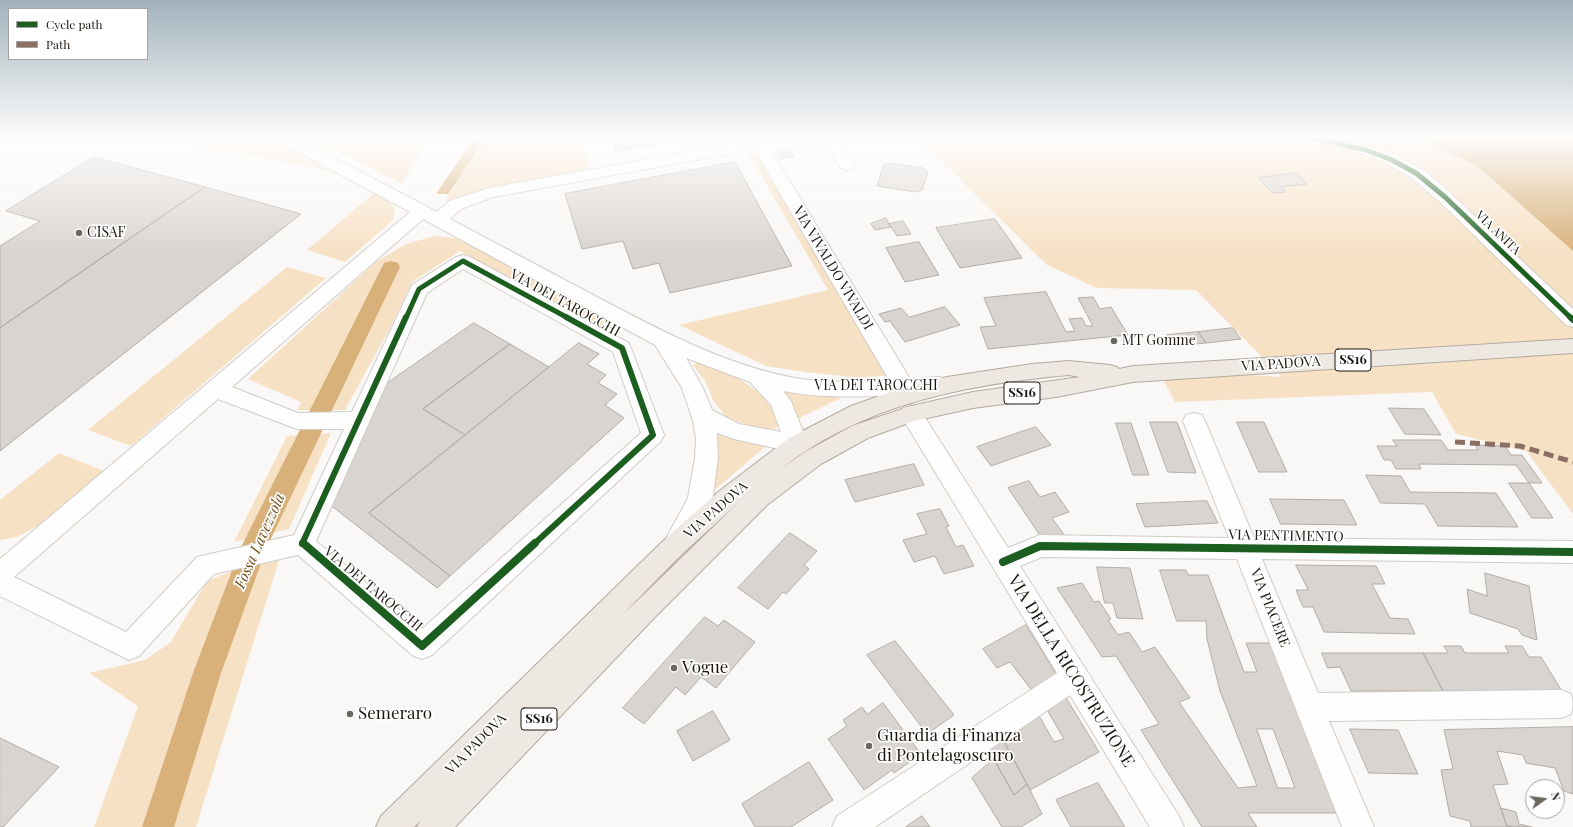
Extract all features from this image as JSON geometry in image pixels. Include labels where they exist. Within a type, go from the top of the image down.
[{"type":"main road","name":"VIA PADOVA","points":[[392,827],[672,548],[726,499],[805,451],[860,432],[907,399],[973,400],[1056,389],[1133,374],[1573,346]]},
{"type":"main road","name":"VIA PADOVA","points":[[947,385],[1032,371],[1069,368],[1133,374]]},
{"type":"main road","name":"VIA PADOVA","points":[[433,827],[645,610],[805,451]]},
{"type":"main road","points":[[482,737],[505,755]]},
{"type":"street","name":"VIA DEI TAROCCHI","points":[[356,177],[662,340],[720,364],[758,377],[783,383],[907,399],[947,385]]},
{"type":"street","points":[[0,574],[215,389],[429,216],[489,193],[578,177]]},
{"type":"street","name":"VIA VIVALDO VIVALDI","points":[[781,177],[907,399]]},
{"type":"street","name":"VIA ANITA","points":[[1420,177],[1474,224],[1573,320]]},
{"type":"street","name":"VIA DEI TAROCCHI","points":[[463,260],[622,348],[653,435],[422,646],[302,544],[419,289],[463,260]]},
{"type":"street","name":"VIA DEI TAROCCHI","points":[[622,348],[644,330]]},
{"type":"street","name":"VIA DEI TAROCCHI","points":[[662,340],[687,376],[704,416],[708,436],[708,462],[700,498],[672,548]]},
{"type":"street","name":"VIA DEI TAROCCHI","points":[[758,377],[780,401],[805,451]]},
{"type":"street","points":[[215,389],[297,421],[359,420]]},
{"type":"street","name":"VIA DELLA RICOSTRUZIONE","points":[[907,399],[1003,562],[1168,827]]},
{"type":"street","points":[[704,416],[734,431],[805,451]]},
{"type":"street","name":"VIA PIACERE","points":[[1194,421],[1358,827]]},
{"type":"street","points":[[0,584],[129,648],[206,565],[302,544]]},
{"type":"street","name":"VIA PENTIMENTO","points":[[1003,562],[1040,546],[1573,552]]},
{"type":"street","points":[[848,827],[1074,676]]},
{"type":"street","points":[[1310,707],[1561,704]]},
{"type":"shaded area","points":[[387,177],[406,177],[402,184]]},
{"type":"shaded area","points":[[448,177],[460,177],[448,194],[436,194]]},
{"type":"shaded area","points":[[460,177],[557,177],[460,196],[445,205],[448,194]]},
{"type":"shaded area","points":[[762,177],[773,177],[891,375],[859,378],[766,366],[679,325],[828,290]]},
{"type":"shaded area","points":[[957,177],[1489,177],[1573,251],[1573,514],[1526,451],[1456,434],[1432,392],[1175,402],[1158,370],[1282,377],[1196,290],[1097,288],[1047,265]]},
{"type":"shaded area","points":[[1489,177],[1573,177],[1573,251]]},
{"type":"shaded area","points":[[374,193],[388,200],[395,209],[393,220],[345,262],[307,250]]},
{"type":"shaded area","points":[[434,236],[463,239],[624,326],[615,335],[460,251],[412,282],[390,328],[345,410],[297,410],[301,402],[248,379],[376,262],[406,244]]},
{"type":"shaded area","points":[[287,267],[326,278],[131,446],[88,430]]},
{"type":"shaded area","points":[[703,359],[757,391],[774,410],[781,423],[773,431],[753,427],[726,417],[713,400],[705,381],[693,365]]},
{"type":"shaded area","points":[[777,388],[847,395],[797,419]]},
{"type":"shaded area","points":[[331,433],[289,529],[234,542],[287,436]]},
{"type":"shaded area","points":[[716,433],[738,440],[767,445],[709,495],[718,460]]},
{"type":"shaded area","points":[[59,453],[104,471],[45,522],[17,537],[0,540],[0,500]]},
{"type":"shaded area","points":[[279,560],[196,827],[94,827],[138,706],[89,673],[145,660],[171,642],[207,581],[238,569]]},
{"type":"building","name":"CISAF","points":[[62,177],[166,177],[205,187],[0,328],[0,246],[40,221],[6,211]]},
{"type":"building","points":[[657,177],[743,177],[792,266],[670,293],[659,263],[633,269],[623,241],[582,249],[565,194]]},
{"type":"building","points":[[880,177],[926,177],[922,190],[915,192],[877,186]]},
{"type":"building","points":[[1300,177],[1307,184],[1281,187],[1286,192],[1273,193],[1258,178]]},
{"type":"building","points":[[205,187],[301,214],[0,451],[0,328]]},
{"type":"building","points":[[886,218],[891,227],[875,230],[871,224]]},
{"type":"building","points":[[995,219],[1022,258],[960,268],[936,228]]},
{"type":"building","points":[[903,221],[911,234],[897,236],[889,224]]},
{"type":"building","points":[[919,242],[939,275],[905,282],[886,248]]},
{"type":"building","points":[[1046,292],[1066,332],[1075,331],[1069,319],[1082,318],[1086,326],[1093,326],[1078,298],[1093,297],[1100,309],[1111,307],[1128,335],[988,349],[980,327],[996,326],[984,298]]},
{"type":"building","points":[[945,307],[960,325],[905,342],[890,321],[885,322],[879,314],[901,308],[909,317]]},
{"type":"building","points":[[474,323],[510,344],[423,409],[465,435],[369,513],[450,576],[437,588],[329,504],[383,386]]},
{"type":"building","points":[[1233,328],[1241,339],[1206,343],[1198,332]]},
{"type":"building","points":[[1198,332],[1206,343],[1175,346],[1167,335]]},
{"type":"building","points":[[579,343],[599,354],[587,364],[606,375],[598,383],[617,394],[605,405],[624,418],[450,576],[369,513]]},
{"type":"building","points":[[510,344],[549,367],[465,435],[423,409]]},
{"type":"building","points":[[1389,408],[1424,409],[1441,435],[1405,434]]},
{"type":"building","points":[[1150,422],[1177,422],[1196,473],[1168,472]]},
{"type":"building","points":[[1237,422],[1264,422],[1287,472],[1259,472]]},
{"type":"building","points":[[1116,423],[1131,423],[1149,475],[1133,475]]},
{"type":"building","points":[[1036,427],[1051,445],[991,466],[977,447]]},
{"type":"building","points":[[1393,440],[1441,440],[1448,450],[1478,450],[1475,445],[1505,446],[1511,455],[1522,455],[1542,483],[1529,483],[1516,465],[1419,464],[1421,469],[1396,469],[1391,460],[1384,460],[1377,446],[1397,446]]},
{"type":"building","points":[[914,464],[924,485],[855,502],[845,480]]},
{"type":"building","points":[[1366,475],[1401,476],[1410,492],[1496,493],[1518,527],[1438,526],[1425,504],[1381,503]]},
{"type":"building","points":[[1029,481],[1040,497],[1055,492],[1069,512],[1052,518],[1065,536],[1045,543],[1008,488]]},
{"type":"building","points":[[1509,483],[1529,483],[1553,518],[1532,518]]},
{"type":"building","points":[[1270,499],[1344,500],[1357,525],[1281,524]]},
{"type":"building","points":[[1207,501],[1218,523],[1145,527],[1136,504]]},
{"type":"building","points":[[940,509],[949,526],[946,527],[956,547],[963,545],[974,566],[944,574],[935,556],[914,562],[903,540],[927,534],[917,514]]},
{"type":"building","points":[[790,533],[817,551],[804,565],[809,569],[786,594],[783,592],[768,609],[738,588]]},
{"type":"building","points":[[1296,565],[1376,566],[1385,584],[1372,584],[1390,618],[1408,619],[1415,634],[1324,632],[1313,607],[1303,607],[1296,590],[1308,590]]},
{"type":"building","points":[[1097,567],[1130,568],[1143,619],[1117,618],[1113,603],[1105,603]]},
{"type":"building","points":[[1160,570],[1186,570],[1188,575],[1208,575],[1244,672],[1257,672],[1246,643],[1281,643],[1350,813],[1248,813],[1257,827],[1202,827],[1141,730],[1159,724],[1116,656],[1102,657],[1057,588],[1082,583],[1094,602],[1099,601],[1111,619],[1108,620],[1118,635],[1129,632],[1142,652],[1155,647],[1190,698],[1179,702],[1238,788],[1257,786],[1220,691],[1207,639],[1206,621],[1177,621]],"holes":[[[1257,729],[1273,729],[1295,788],[1278,788]]]},
{"type":"building","points":[[1485,573],[1529,586],[1537,640],[1522,635],[1518,629],[1470,613],[1467,589],[1487,596]]},
{"type":"building","points":[[705,617],[718,626],[724,620],[755,642],[716,688],[701,677],[685,695],[676,687],[644,724],[623,708]]},
{"type":"building","points":[[1026,625],[1058,677],[1033,692],[1010,662],[997,668],[983,649]]},
{"type":"building","points":[[895,641],[954,715],[927,734],[867,655]]},
{"type":"building","points":[[1444,646],[1461,646],[1465,653],[1509,653],[1505,646],[1522,646],[1529,657],[1541,657],[1568,701],[1487,691],[1443,691],[1423,653],[1448,653]]},
{"type":"building","points":[[1322,653],[1423,653],[1443,691],[1351,691],[1340,667],[1328,668]]},
{"type":"building","points":[[1065,696],[1099,752],[1030,790],[1002,738],[1038,714],[1054,742],[1064,739],[1046,708]]},
{"type":"building","points":[[883,703],[921,754],[894,773],[892,770],[864,790],[828,739],[847,726],[843,720],[862,707],[867,714]]},
{"type":"building","points":[[713,711],[730,740],[693,761],[677,731]]},
{"type":"building","points":[[1573,727],[1573,794],[1565,791],[1565,779],[1559,779],[1555,768],[1526,763],[1523,755],[1497,751],[1508,784],[1493,785],[1507,826],[1511,827],[1471,827],[1470,821],[1450,816],[1441,770],[1453,769],[1444,730]]},
{"type":"building","points":[[1350,729],[1398,730],[1418,774],[1369,773]]},
{"type":"building","points":[[0,738],[59,767],[3,827],[0,827]]},
{"type":"building","points":[[1002,738],[1027,784],[1014,795],[988,749]]},
{"type":"building","points":[[994,759],[1014,795],[1027,784],[1042,814],[1021,827],[1002,827],[972,778]]},
{"type":"building","points":[[809,762],[833,800],[791,827],[755,827],[742,804]]},
{"type":"building","points":[[1098,783],[1125,827],[1071,827],[1056,800]]},
{"type":"building","points":[[1501,808],[1516,812],[1519,824],[1532,827],[1507,826]]},
{"type":"building","points":[[922,816],[930,827],[906,827]]},
{"type":"waterway","name":"Fossa Lavezzola","points":[[158,827],[207,673],[254,547],[391,267]]},
{"type":"marked path","points":[[1455,442],[1520,446],[1573,462]]},
{"type":"cycle path","points":[[1421,177],[1445,197],[1573,320]]},
{"type":"cycle path","points":[[463,261],[622,348],[653,435],[422,646],[302,544],[419,289],[463,261]]},
{"type":"cycle path","points":[[1003,562],[1040,546],[1573,552]]},
{"type":"place","name":"CISAF","points":[[79,233]]},
{"type":"place","name":"MT Gomme","points":[[1114,341]]},
{"type":"place","name":"Vogue","points":[[674,668]]},
{"type":"place","name":"Semeraro","points":[[350,714]]},
{"type":"place","name":"Guardia di Finanza di Pontelagoscuro","points":[[869,746]]}]
